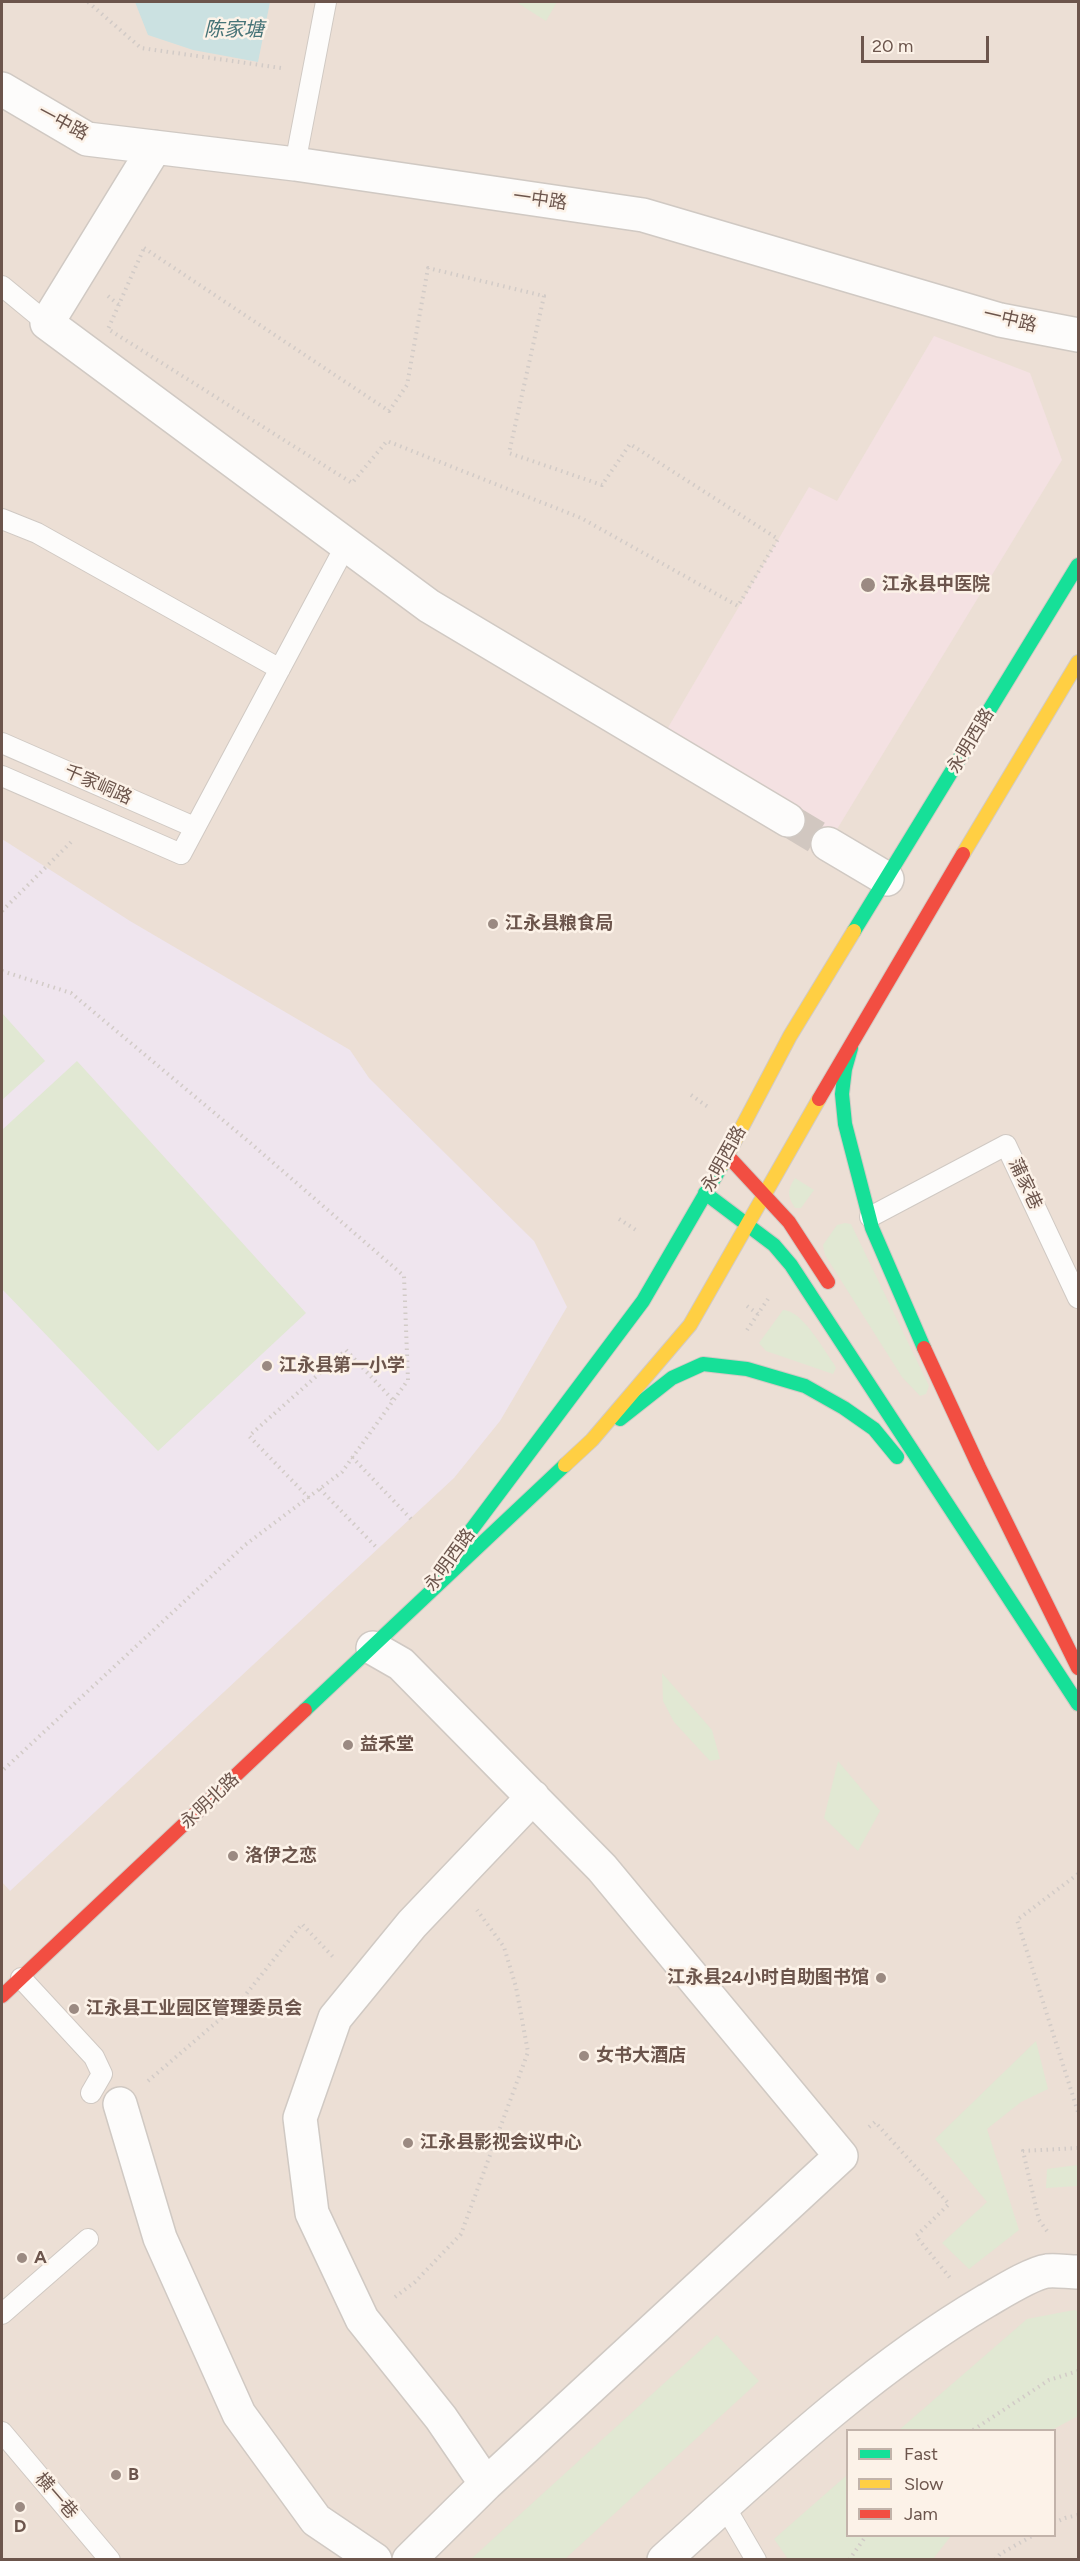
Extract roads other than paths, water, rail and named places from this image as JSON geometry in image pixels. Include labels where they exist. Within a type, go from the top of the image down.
[{"type":"main road","name":"永明西路","points":[[417,1604],[643,1301],[727,1155],[790,1036],[1078,564]]},
{"type":"main road","name":"永明西路","points":[[417,1604],[579,1452],[690,1325],[855,1036],[1078,662]]},
{"type":"main road","points":[[855,1036],[845,1069],[842,1094],[845,1124],[881,1250],[917,1334],[1078,1668]]},
{"type":"main road","points":[[727,1155],[789,1222],[839,1299]]},
{"type":"main road","points":[[705,1193],[774,1245],[790,1265],[1078,1704]]},
{"type":"main road","points":[[579,1452],[672,1378],[703,1364],[754,1370],[805,1386],[844,1408],[874,1429],[1009,1597]]},
{"type":"main road","points":[[1022,1587],[1078,1676]]},
{"type":"main road","name":"永明北路","points":[[2,1996],[417,1604]]},
{"type":"street","name":"一中路","points":[[2,89],[87,139],[295,164],[643,215],[1000,320],[1078,335]]},
{"type":"street","points":[[155,147],[47,323],[429,606],[788,820]]},
{"type":"street","points":[[828,844],[887,879]]},
{"type":"street","points":[[373,1648],[401,1664],[603,1869],[841,2156],[486,2484],[409,2559]]},
{"type":"street","points":[[486,2484],[441,2418],[362,2319],[312,2213],[300,2118],[335,2018],[412,1924],[533,1797]]},
{"type":"street","points":[[105,2099],[160,2238],[239,2414],[316,2520],[375,2559]]},
{"type":"street","points":[[664,2559],[877,2373],[954,2319],[1045,2271],[1076,2272]]},
{"type":"lane","points":[[295,164],[326,2]]},
{"type":"lane","points":[[2,286],[47,323]]},
{"type":"lane","points":[[2,519],[37,533],[280,669]]},
{"type":"lane","points":[[194,827],[346,545]]},
{"type":"lane","name":"千家峒路","points":[[2,742],[194,827],[181,854],[2,776]]},
{"type":"lane","name":"蒲家巷","points":[[870,1217],[1006,1145],[1078,1298]]},
{"type":"lane","points":[[21,1978],[94,2057],[102,2074],[105,2099]]},
{"type":"lane","points":[[2,2314],[88,2239]]},
{"type":"lane","name":"横一巷","points":[[2,2433],[110,2559]]},
{"type":"lane","points":[[724,2505],[756,2559]]},
{"type":"water","name":"陈家塘","points":[[135,2],[270,2],[258,62],[193,50],[148,35]]},
{"type":"tunnel","points":[[788,820],[828,844]]},
{"type":"place","name":"江永县中医院","points":[[868,585]]},
{"type":"place","name":"江永县粮食局","points":[[493,924]]},
{"type":"place","name":"江永县第一小学","points":[[267,1366]]},
{"type":"place","name":"益禾堂","points":[[348,1745]]},
{"type":"place","name":"洛伊之恋","points":[[233,1856]]},
{"type":"place","name":"江永县24小时自助图书馆","points":[[881,1978]]},
{"type":"place","name":"江永县工业园区管理委员会","points":[[74,2009]]},
{"type":"place","name":"女书大酒店","points":[[584,2056]]},
{"type":"place","name":"江永县影视会议中心","points":[[408,2143]]},
{"type":"place","name":"A","points":[[22,2258]]},
{"type":"place","name":"B","points":[[116,2475]]},
{"type":"place","name":"D","points":[[20,2507]]}]
